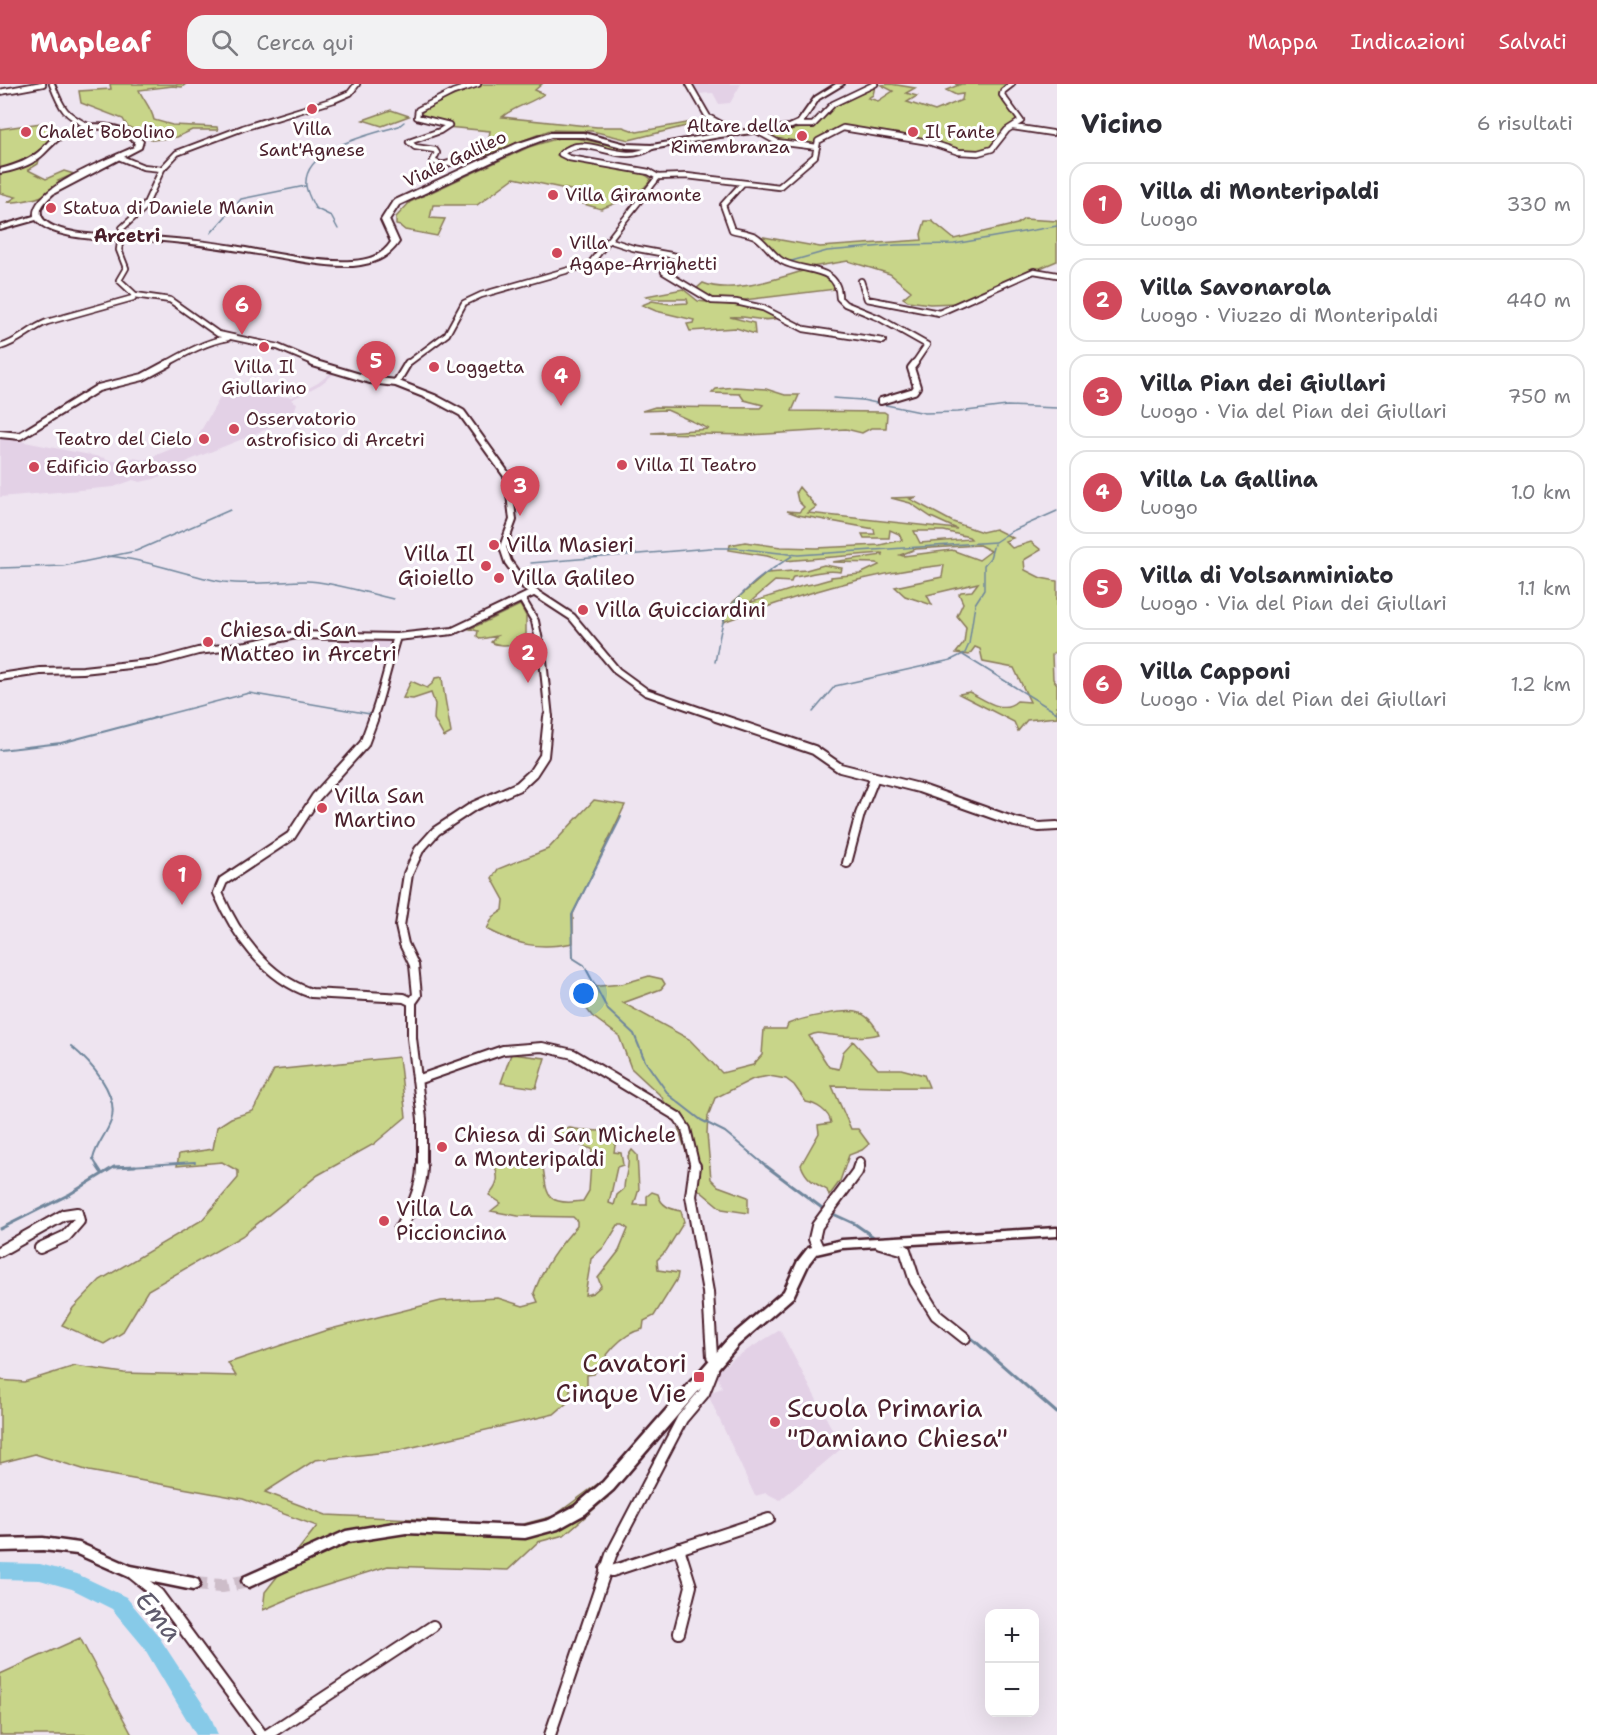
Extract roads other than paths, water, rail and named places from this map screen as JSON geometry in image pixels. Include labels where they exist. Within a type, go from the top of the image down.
[{"type":"main road","points":[[797,125],[805,118],[817,98],[842,84]]},
{"type":"main road","name":"Viale Galileo","points":[[40,220],[69,233],[175,240],[326,263],[348,264],[382,256],[393,247],[395,242],[386,220],[396,203],[519,146],[550,135],[573,134],[626,146],[652,147],[797,125]]},
{"type":"main road","points":[[0,171],[19,166],[37,156],[64,133],[90,127],[119,130],[139,141],[137,148],[121,158],[57,188],[41,199],[37,207],[40,220],[22,220],[0,228]]},
{"type":"street","points":[[0,92],[43,84]]},
{"type":"street","points":[[52,84],[60,106],[69,117],[90,127]]},
{"type":"street","points":[[357,84],[350,93],[334,100],[191,146],[177,153],[162,169],[144,208],[124,226],[119,238],[120,255],[126,268],[119,280],[125,288],[135,295],[170,300],[218,334],[278,347],[310,362],[382,383],[396,382],[462,413],[508,477],[513,520],[503,547],[508,562],[528,590],[559,606],[572,617],[617,671],[654,696],[791,741],[814,750],[840,768],[947,796],[969,807],[1015,822],[1057,826]]},
{"type":"street","name":"Viale Galileo","points":[[462,160],[437,164],[433,161],[437,153],[435,150],[411,145],[410,141],[440,132],[449,125],[420,119],[416,114],[422,107],[453,92],[478,84]]},
{"type":"street","points":[[689,84],[708,117],[738,133]]},
{"type":"street","points":[[797,125],[813,125],[833,104],[875,84]]},
{"type":"street","points":[[652,147],[645,153],[632,155],[616,155],[593,147],[582,146],[566,148],[561,154],[569,158],[649,172],[658,177],[679,176],[766,187],[782,186],[815,156],[822,138],[843,128],[929,142],[959,152],[978,153],[992,149],[1007,130],[1020,123],[1002,93],[1012,84]]},
{"type":"street","points":[[4,85],[11,90]]},
{"type":"street","points":[[1013,127],[1052,133]]},
{"type":"street","points":[[757,131],[777,142],[817,147]]},
{"type":"street","points":[[121,158],[146,168],[162,169]]},
{"type":"street","points":[[396,382],[410,360],[447,334],[464,303],[586,266],[658,177]]},
{"type":"street","points":[[742,184],[735,189],[723,205],[732,230],[755,236],[783,262],[817,270],[832,278],[839,290],[839,298],[845,304],[879,318],[927,345],[911,368],[917,387],[914,391],[881,401]]},
{"type":"street","points":[[608,240],[633,248],[676,256],[678,261],[664,272],[712,301],[736,302],[763,308],[804,329],[883,341]]},
{"type":"street","points":[[861,281],[865,298],[936,313],[1034,271],[1057,275]]},
{"type":"street","points":[[0,348],[24,338],[34,327],[129,300],[135,295]]},
{"type":"street","points":[[0,434],[20,436],[98,388],[143,377],[201,346],[229,338]]},
{"type":"street","points":[[0,677],[40,671],[83,670],[157,662],[198,651],[247,645],[296,635],[397,637],[453,631],[533,593]]},
{"type":"street","points":[[399,1230],[416,1199],[422,1180],[422,1119],[412,1038],[412,1002],[417,995],[414,965],[404,944],[400,926],[408,874],[419,850],[436,831],[474,806],[519,786],[533,773],[544,756],[549,720],[544,698],[543,660],[536,621],[522,599]]},
{"type":"street","points":[[397,637],[387,669],[386,682],[364,744],[316,797],[291,836],[223,881],[218,893],[225,913],[242,938],[296,990],[311,993],[404,998],[412,1002]]},
{"type":"street","points":[[847,863],[860,814],[875,777]]},
{"type":"street","points":[[417,1080],[505,1050],[529,1046],[553,1048],[573,1054],[678,1118],[686,1129],[696,1170],[691,1196],[708,1292],[712,1356],[716,1362]]},
{"type":"street","points":[[818,1248],[814,1239],[817,1226],[857,1172],[860,1162]]},
{"type":"street","points":[[0,1251],[64,1215],[76,1213],[79,1221],[66,1236],[40,1248]]},
{"type":"street","points":[[249,1581],[346,1537],[406,1527],[525,1532],[553,1525],[580,1510],[608,1486],[733,1342],[786,1298],[804,1261],[812,1251],[818,1248],[1057,1232]]},
{"type":"street","points":[[880,1243],[905,1250],[915,1281],[936,1315],[965,1338]]},
{"type":"street","points":[[550,1735],[605,1569],[682,1419],[704,1393],[716,1362]]},
{"type":"street","points":[[605,1569],[612,1570],[769,1519]]},
{"type":"street","points":[[0,1545],[43,1544],[79,1549],[129,1571],[193,1584]]},
{"type":"street","points":[[679,1548],[691,1587],[679,1633]]},
{"type":"street","points":[[129,1571],[158,1594],[262,1735]]},
{"type":"street","points":[[267,1735],[433,1626]]},
{"type":"waterway","points":[[338,229],[331,216],[315,208],[306,186],[308,173],[315,162],[327,152],[357,138],[399,126],[404,122]]},
{"type":"waterway","points":[[211,233],[241,199],[305,186]]},
{"type":"waterway","points":[[788,262],[827,251],[896,245],[954,244],[1057,226]]},
{"type":"waterway","points":[[833,398],[862,400],[925,413],[958,412],[1007,406],[1057,408]]},
{"type":"waterway","points":[[110,556],[136,551],[230,510]]},
{"type":"waterway","points":[[531,563],[710,548],[736,548],[798,555],[995,542],[1010,532],[1057,511]]},
{"type":"waterway","points":[[813,712],[835,686],[951,660],[965,653],[969,644],[975,604],[984,590],[984,565],[990,558],[994,544]]},
{"type":"waterway","points":[[0,568],[63,566],[110,556]]},
{"type":"waterway","points":[[110,556],[137,560],[224,582],[245,584],[316,582],[338,585],[393,599]]},
{"type":"waterway","points":[[715,662],[724,620],[736,600],[763,576],[792,556]]},
{"type":"waterway","points":[[963,655],[1057,713]]},
{"type":"waterway","points":[[153,718],[249,693],[370,714]]},
{"type":"waterway","points":[[0,750],[61,743],[159,717]]},
{"type":"waterway","points":[[621,817],[572,915],[573,958],[584,965],[608,1010],[634,1034],[645,1061],[669,1095],[701,1120],[725,1132],[767,1167]]},
{"type":"waterway","points":[[71,1046],[102,1079],[111,1100],[113,1111],[111,1121],[93,1159],[98,1167]]},
{"type":"waterway","points":[[114,1167],[195,1162]]},
{"type":"waterway","points":[[97,1166],[101,1172]]},
{"type":"waterway","points":[[114,1167],[135,1166]]},
{"type":"waterway","points":[[766,1166],[826,1211]]},
{"type":"waterway","points":[[0,1229],[70,1194],[114,1167]]},
{"type":"waterway","points":[[831,1213],[855,1224],[878,1240]]},
{"type":"waterway","points":[[968,1335],[1057,1413]]},
{"type":"waterway","name":"Ema","points":[[0,1571],[40,1572],[77,1582],[119,1603],[150,1640],[202,1722],[207,1735]]},
{"type":"tunnel","points":[[193,1584],[223,1586],[249,1581]]},
{"type":"place","name":"Villa Sant'Agnese","points":[[312,109]]},
{"type":"place","name":"Chalet Bobolino","points":[[26,132]]},
{"type":"place","name":"Il Fante","points":[[913,132]]},
{"type":"place","name":"Altare della Rimembranza","points":[[802,136]]},
{"type":"place","name":"Villa Giramonte","points":[[553,195]]},
{"type":"place","name":"Statua di Daniele Manin","points":[[51,208]]},
{"type":"place","name":"Villa Agape-Arrighetti","points":[[557,253]]},
{"type":"place","name":"Villa Capponi","points":[[242,335]]},
{"type":"place","name":"Villa Il Giullarino","points":[[264,347]]},
{"type":"place","name":"Loggetta","points":[[434,367]]},
{"type":"place","name":"Villa di Volsanminiato","points":[[376,391]]},
{"type":"place","name":"Villa La Gallina","points":[[561,406]]},
{"type":"place","name":"Osservatorio astrofisico di Arcetri","points":[[234,429]]},
{"type":"place","name":"Teatro del Cielo","points":[[204,439]]},
{"type":"place","name":"Villa Il Teatro","points":[[622,465]]},
{"type":"place","name":"Edificio Garbasso","points":[[34,467]]},
{"type":"place","name":"Villa Pian dei Giullari","points":[[520,516]]},
{"type":"place","name":"Villa Masieri","points":[[494,545]]},
{"type":"place","name":"Villa Il Gioiello","points":[[486,566]]},
{"type":"place","name":"Villa Galileo","points":[[499,578]]},
{"type":"place","name":"Villa Guicciardini","points":[[583,610]]},
{"type":"place","name":"Chiesa di San Matteo in Arcetri","points":[[208,642]]},
{"type":"place","name":"Villa Savonarola","points":[[528,683]]},
{"type":"place","name":"Villa San Martino","points":[[322,808]]},
{"type":"place","name":"Villa di Monteripaldi","points":[[182,905]]},
{"type":"place","name":"Chiesa di San Michele a Monteripaldi","points":[[442,1147]]},
{"type":"place","name":"Villa La Piccioncina","points":[[384,1221]]},
{"type":"place","name":"Cavatori Cinque Vie","points":[[699,1377]]},
{"type":"place","name":"Scuola Primaria \"Damiano Chiesa\"","points":[[775,1422]]},
{"type":"district","name":"Arcetri","points":[[127,236]]}]
